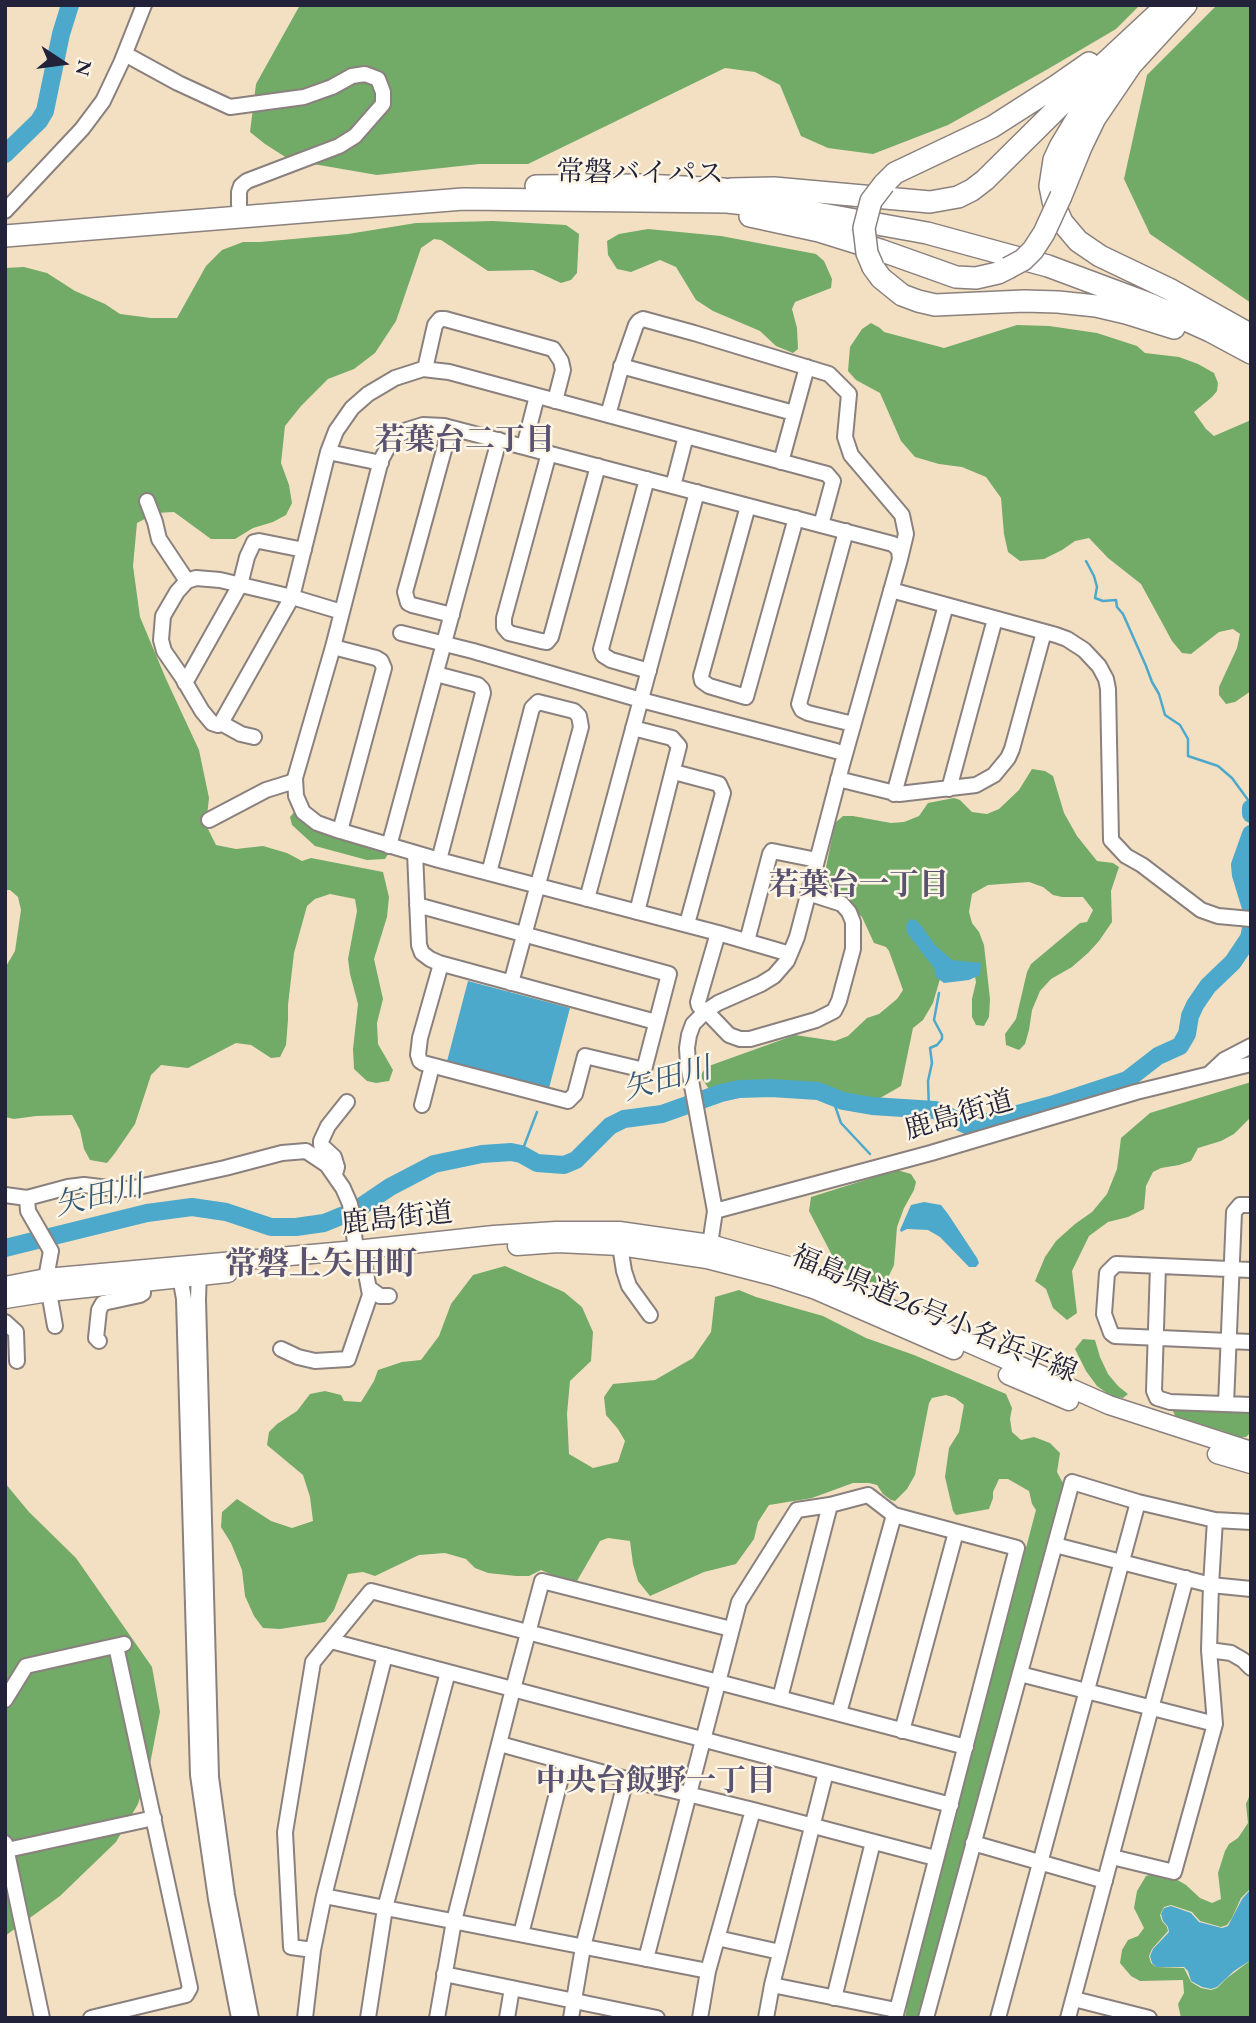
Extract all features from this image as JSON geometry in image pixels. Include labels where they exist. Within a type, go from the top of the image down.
[{"type":"highway","points":[[1161,5],[1085,66],[992,127],[895,173],[871,201],[864,228],[867,253],[873,267],[893,289],[918,301],[935,305],[1024,301],[1096,306],[1162,323],[1251,355]]},
{"type":"highway","points":[[731,189],[774,188],[930,202],[958,197],[985,180],[1167,5]]},
{"type":"highway","points":[[686,202],[819,231],[956,277],[976,278],[998,273],[1023,260],[1033,250],[1044,233],[1080,146],[1095,118],[1131,65],[1184,5]]},
{"type":"highway","points":[[1184,5],[1151,30],[1122,61],[1078,117],[1054,160],[1050,186],[1053,201],[1062,222],[1078,241],[1100,256],[1169,289],[1251,337]]},
{"type":"highway","name":"常磐バイパス","points":[[5,236],[76,224],[239,205],[458,187],[643,185],[731,189],[849,204],[910,215],[1020,244],[1166,297],[1251,337]]},
{"type":"highway","name":"常磐バイパス","points":[[5,223],[76,224],[463,199],[727,202],[800,209],[927,233],[1048,266],[1150,304],[1210,331],[1251,355]]},
{"type":"main road","name":"鹿島街道","points":[[199,1270],[356,1250],[556,1231],[619,1231],[709,1252]]},
{"type":"main road","name":"福島県道26号小名浜平線","points":[[5,1299],[48,1284],[144,1282],[179,1272],[199,1270],[496,1247],[558,1243],[709,1252],[826,1294],[1044,1391],[1154,1434],[1251,1464]]},
{"type":"main road","points":[[709,1252],[803,1270],[1109,1405],[1251,1451]]},
{"type":"main road","points":[[5,1286],[179,1272]]},
{"type":"street","points":[[5,211],[89,121],[103,100],[125,54],[144,5]]},
{"type":"street","points":[[125,54],[230,107],[304,97],[352,76],[365,74],[378,79],[383,92],[383,104],[355,136],[339,146],[247,181],[241,186],[239,205]]},
{"type":"street","points":[[425,369],[435,325],[440,319],[445,319],[553,349],[563,370],[555,401]]},
{"type":"street","points":[[608,415],[621,366],[636,325],[643,319],[829,374],[849,394],[845,426],[848,447],[857,463],[902,515],[906,534],[787,961],[774,976],[761,984],[702,1008],[689,1035],[687,1056],[715,1211],[709,1252]]},
{"type":"street","points":[[621,366],[794,413]]},
{"type":"street","points":[[781,461],[807,367]]},
{"type":"street","points":[[220,723],[292,597],[328,452],[336,431],[352,408],[374,390],[412,371],[425,369],[449,372],[827,474],[833,481],[821,525]]},
{"type":"street","points":[[524,447],[537,396]]},
{"type":"street","points":[[790,954],[390,846],[317,823],[303,812],[296,796],[295,781],[381,463],[388,447],[407,430],[428,424],[450,428],[894,544],[900,550],[900,559]]},
{"type":"street","points":[[450,428],[405,592],[408,603],[412,606],[452,615]]},
{"type":"street","points":[[673,486],[686,436]]},
{"type":"street","points":[[390,846],[499,440]]},
{"type":"street","points":[[328,452],[381,463]]},
{"type":"street","points":[[549,453],[503,623],[506,631],[530,638],[547,642],[554,630],[598,466]]},
{"type":"street","points":[[647,479],[601,649],[603,655],[611,660],[649,670]]},
{"type":"street","points":[[587,899],[696,492]]},
{"type":"street","points":[[147,502],[159,539],[187,580]]},
{"type":"street","points":[[748,506],[701,676],[702,681],[709,686],[746,697],[796,518]]},
{"type":"street","points":[[846,531],[799,704],[802,710],[808,713],[853,724]]},
{"type":"street","points":[[185,683],[240,585],[254,542],[304,550]]},
{"type":"street","points":[[254,737],[209,720],[164,651],[160,630],[163,616],[177,592],[187,580],[205,578],[292,597],[342,612]]},
{"type":"street","points":[[891,590],[1044,632],[1066,639],[1084,649],[1106,679],[1109,705],[1111,841],[1126,856],[1201,910],[1219,916],[1251,919]]},
{"type":"street","points":[[894,794],[946,605]]},
{"type":"street","points":[[949,789],[995,619]]},
{"type":"street","points":[[838,779],[894,794],[976,785],[994,775],[1012,749],[1044,632]]},
{"type":"street","points":[[401,633],[836,751]]},
{"type":"street","points":[[333,646],[376,658],[384,668],[340,831]]},
{"type":"street","points":[[436,674],[478,685],[483,693],[439,860]]},
{"type":"street","points":[[489,873],[532,708],[538,702],[574,711],[579,716],[581,727],[511,983]]},
{"type":"street","points":[[633,728],[672,738],[679,746],[637,912]]},
{"type":"street","points":[[674,772],[719,784],[723,793],[687,925]]},
{"type":"street","points":[[209,820],[265,790],[295,781]]},
{"type":"street","points":[[747,941],[772,851],[817,860]]},
{"type":"street","points":[[415,853],[419,945],[422,953],[430,959],[656,1022]]},
{"type":"street","points":[[718,933],[698,1002],[729,1035],[750,1039],[816,1020],[834,1011],[839,1001],[853,949],[853,922],[842,904],[808,893]]},
{"type":"street","points":[[417,905],[669,974],[644,1070],[585,1056],[575,1094],[568,1101],[420,1061],[419,1047],[441,964]]},
{"type":"street","points":[[1209,1074],[1224,1060],[1251,1046]]},
{"type":"street","name":"鹿島街道","points":[[715,1211],[931,1153],[1136,1092],[1251,1064]]},
{"type":"street","points":[[422,1105],[432,1066]]},
{"type":"street","points":[[334,1175],[337,1167],[334,1157],[321,1145],[321,1141],[328,1126],[347,1102]]},
{"type":"street","points":[[5,1195],[27,1198],[68,1186],[84,1185],[129,1189],[282,1153],[306,1151],[327,1165],[344,1188],[350,1203],[356,1250]]},
{"type":"street","points":[[27,1198],[28,1211],[51,1251],[48,1284],[55,1326]]},
{"type":"street","points":[[1226,1404],[1234,1212],[1240,1205],[1251,1205]]},
{"type":"street","points":[[620,1246],[629,1286],[650,1315]]},
{"type":"street","points":[[1251,1270],[1116,1264],[1107,1273],[1104,1314],[1111,1333],[1115,1336],[1251,1342]]},
{"type":"street","points":[[1158,1266],[1154,1391],[1157,1398],[1170,1402],[1251,1405]]},
{"type":"street","points":[[281,1349],[303,1359],[316,1361],[339,1362],[348,1359],[370,1297],[365,1268]]},
{"type":"street","points":[[199,1270],[211,1777],[242,2017]]},
{"type":"street","points":[[179,1272],[184,1299],[198,1775],[216,1899],[242,2017]]},
{"type":"street","points":[[99,1340],[96,1338],[99,1310],[103,1303],[144,1293],[144,1282]]},
{"type":"street","points":[[370,1297],[389,1296]]},
{"type":"street","points":[[5,1322],[16,1332],[17,1361]]},
{"type":"street","points":[[356,1336],[357,1351]]},
{"type":"street","points":[[929,2017],[973,1843],[1072,1482],[1138,1502],[1215,1520],[1251,1522]]},
{"type":"street","points":[[646,1959],[739,1602],[797,1510],[868,1495],[894,1515],[1017,1548],[896,2014],[772,1985]]},
{"type":"street","points":[[998,2018],[1138,1502]]},
{"type":"street","points":[[780,1698],[830,1504]]},
{"type":"street","points":[[839,1713],[894,1515]]},
{"type":"street","points":[[1112,1857],[1174,1872],[1215,1724],[1209,1650],[1215,1520]]},
{"type":"street","points":[[902,1731],[956,1532]]},
{"type":"street","points":[[1055,1545],[1210,1585],[1251,1589]]},
{"type":"street","points":[[1068,2018],[1186,1578]]},
{"type":"street","points":[[437,2018],[454,1922],[542,1581],[731,1629]]},
{"type":"street","points":[[313,1950],[290,1947],[285,1832],[313,1662],[371,1591],[966,1747]]},
{"type":"street","points":[[331,1641],[951,1805]]},
{"type":"street","points":[[5,1700],[26,1665],[121,1645],[190,1988],[186,1995],[91,2018]]},
{"type":"street","points":[[1209,1650],[1231,1653],[1251,1668]]},
{"type":"street","points":[[305,2018],[313,1950],[324,1896],[385,1655]]},
{"type":"street","points":[[368,2018],[385,1908],[448,1672]]},
{"type":"street","points":[[1020,1674],[1215,1724]]},
{"type":"street","points":[[500,1744],[625,1779],[935,1858]]},
{"type":"street","points":[[521,1934],[565,1762]]},
{"type":"street","points":[[766,2018],[826,1772]]},
{"type":"street","points":[[571,2018],[583,1947],[625,1779]]},
{"type":"street","points":[[700,2018],[708,1971],[753,1810]]},
{"type":"street","points":[[42,2018],[6,1847],[154,1818]]},
{"type":"street","points":[[834,1998],[873,1842]]},
{"type":"street","points":[[973,1843],[1105,1881]]},
{"type":"street","points":[[324,1896],[708,1971]]},
{"type":"street","points":[[717,1938],[780,1952]]},
{"type":"street","points":[[444,1974],[636,2016],[657,2018]]},
{"type":"street","points":[[507,2018],[512,1988]]},
{"type":"street","points":[[1074,1999],[1149,2018]]},
{"type":"green space","points":[[300,5],[1140,5],[1116,29],[948,125],[873,154],[828,148],[801,136],[780,85],[755,72],[725,68],[528,164],[479,164],[377,175],[290,160],[250,132],[256,84]]},
{"type":"green space","points":[[1217,5],[1251,5],[1251,303],[1150,234],[1124,179],[1147,75]]},
{"type":"green space","points":[[493,221],[566,225],[579,234],[577,273],[571,280],[561,283],[533,270],[488,271],[441,240],[434,239],[421,248],[396,321],[375,353],[354,369],[328,379],[285,426],[281,463],[292,503],[286,515],[253,528],[235,539],[211,539],[174,512],[156,513],[137,523],[133,566],[140,617],[199,750],[209,798],[206,825],[216,845],[236,849],[263,846],[302,861],[311,858],[383,872],[389,897],[387,917],[374,959],[383,999],[377,1023],[378,1044],[393,1070],[389,1081],[367,1081],[354,1069],[353,1049],[358,1004],[348,959],[357,911],[355,899],[330,894],[315,899],[307,906],[294,953],[286,1045],[280,1057],[271,1058],[251,1045],[236,1043],[188,1068],[161,1065],[151,1075],[135,1124],[115,1153],[107,1163],[90,1160],[72,1115],[14,1119],[5,1117],[5,968],[15,951],[21,910],[18,897],[10,890],[5,890],[5,268],[24,267],[47,273],[120,314],[177,318],[206,266],[222,250],[243,242],[348,234],[416,223]]},
{"type":"green space","points":[[648,229],[721,236],[816,254],[824,261],[832,279],[831,288],[795,302],[792,309],[797,328],[798,349],[793,353],[776,346],[760,331],[713,311],[696,300],[676,267],[660,260],[631,272],[617,269],[608,255],[607,241],[619,234]]},
{"type":"green space","points":[[871,323],[884,332],[944,348],[1017,325],[1049,326],[1097,333],[1137,346],[1145,353],[1179,357],[1214,373],[1218,383],[1217,391],[1194,412],[1206,429],[1214,436],[1251,420],[1251,691],[1235,702],[1226,704],[1219,695],[1219,687],[1237,648],[1240,634],[1233,629],[1219,632],[1191,654],[1182,653],[1172,641],[1141,584],[1108,558],[1089,538],[1075,541],[1044,559],[1020,561],[1008,552],[1001,498],[986,477],[962,467],[915,457],[901,441],[880,393],[856,380],[848,371],[850,347],[862,329]]},
{"type":"green space","points":[[1032,769],[1045,771],[1053,776],[1064,813],[1077,836],[1097,861],[1113,863],[1119,867],[1111,891],[1112,922],[1088,953],[1072,967],[1051,979],[1040,991],[1032,1010],[1025,1044],[1019,1050],[1006,1045],[1005,1034],[1016,1019],[1031,964],[1080,923],[1087,922],[1093,910],[1083,897],[1053,895],[1043,887],[1029,882],[988,885],[972,894],[969,912],[984,945],[990,999],[989,1017],[984,1026],[976,1025],[972,1017],[976,982],[974,971],[942,972],[933,1003],[923,1020],[913,1028],[901,1086],[868,1105],[856,1108],[783,1091],[709,1089],[700,1076],[706,1067],[795,1035],[835,1041],[848,1036],[867,1018],[879,1014],[897,999],[903,990],[889,951],[886,947],[874,943],[862,917],[828,885],[824,877],[835,823],[843,816],[891,823],[904,822],[919,816],[928,803],[954,798],[960,800],[972,812],[987,814],[999,809],[1019,790]]},
{"type":"green space","points":[[295,811],[387,850],[388,854],[385,859],[367,860],[315,846],[292,825],[290,817]]},
{"type":"green space","points":[[1251,1082],[1251,1117],[1234,1134],[1198,1148],[1191,1161],[1153,1172],[1146,1186],[1144,1209],[1108,1222],[1089,1236],[1072,1271],[1077,1313],[1067,1320],[1053,1308],[1046,1289],[1035,1281],[1045,1257],[1056,1241],[1092,1212],[1107,1194],[1117,1169],[1121,1138],[1150,1113]]},
{"type":"green space","points":[[897,1170],[911,1174],[916,1182],[897,1227],[894,1265],[886,1282],[872,1283],[854,1276],[834,1259],[809,1211],[811,1197]]},
{"type":"green space","points":[[505,1266],[564,1292],[582,1307],[593,1332],[591,1361],[570,1381],[567,1414],[569,1454],[593,1468],[618,1462],[625,1441],[606,1415],[604,1397],[613,1384],[655,1380],[693,1358],[711,1332],[715,1297],[739,1290],[823,1316],[866,1338],[1006,1394],[1012,1408],[1012,1432],[1021,1440],[1034,1437],[1050,1443],[1060,1453],[1057,1472],[1064,1485],[919,2018],[905,2018],[911,1983],[1036,1510],[1029,1491],[1008,1479],[999,1479],[989,1509],[956,1515],[953,1511],[945,1477],[949,1448],[959,1432],[964,1405],[955,1398],[946,1395],[932,1398],[929,1403],[915,1475],[907,1489],[895,1501],[883,1494],[877,1485],[853,1483],[812,1498],[769,1505],[758,1522],[754,1539],[736,1564],[704,1572],[650,1596],[638,1581],[630,1541],[608,1538],[600,1541],[573,1584],[541,1570],[529,1576],[488,1573],[475,1568],[466,1559],[445,1553],[419,1555],[375,1576],[363,1572],[348,1574],[334,1610],[325,1622],[280,1629],[263,1628],[254,1616],[245,1596],[242,1570],[221,1527],[222,1512],[237,1499],[271,1521],[292,1528],[313,1521],[310,1497],[303,1475],[267,1445],[269,1432],[297,1411],[310,1394],[325,1391],[341,1395],[344,1401],[361,1402],[378,1370],[402,1362],[421,1360],[439,1336],[451,1304],[473,1275]]},
{"type":"green space","points":[[1083,1339],[1095,1340],[1108,1374],[1128,1394],[1123,1398],[1111,1396],[1097,1386],[1086,1371],[1075,1349]]},
{"type":"green space","points":[[1184,1408],[1206,1411],[1251,1409],[1251,1432],[1246,1437],[1239,1437],[1177,1420],[1173,1411]]},
{"type":"green space","points":[[5,1483],[29,1512],[76,1558],[152,1667],[160,1712],[150,1764],[138,1804],[116,1842],[60,1896],[5,1936]]},
{"type":"green space","points":[[1251,1792],[1251,1888],[1241,1898],[1227,1925],[1221,1927],[1200,1921],[1192,1912],[1171,1905],[1164,1907],[1160,1915],[1168,1931],[1149,1956],[1156,1967],[1184,1968],[1191,1982],[1211,1990],[1251,1960],[1251,2018],[1181,2018],[1178,2004],[1184,1993],[1183,1980],[1140,1981],[1131,1976],[1120,1963],[1122,1950],[1128,1940],[1138,1936],[1144,1928],[1134,1908],[1137,1891],[1146,1876],[1157,1873],[1174,1878],[1200,1898],[1212,1903],[1221,1899],[1218,1873],[1229,1844],[1238,1838],[1248,1823],[1246,1804]]},
{"type":"water","points":[[910,919],[920,924],[935,945],[952,960],[981,963],[980,975],[969,980],[944,983],[936,977],[934,968],[907,933],[906,925]]},
{"type":"water","points":[[468,981],[570,1008],[548,1092],[446,1065]]},
{"type":"water","points":[[924,1202],[941,1205],[977,1258],[979,1263],[976,1267],[969,1267],[940,1237],[928,1230],[907,1229],[901,1232],[911,1205]]},
{"type":"water","points":[[1251,1889],[1251,1960],[1217,1987],[1202,1987],[1191,1981],[1184,1967],[1156,1967],[1152,1963],[1150,1956],[1153,1949],[1169,1932],[1161,1914],[1164,1908],[1171,1906],[1191,1913],[1199,1922],[1222,1928],[1228,1926],[1242,1899]]},
{"type":"waterway","points":[[5,154],[39,121],[45,111],[61,34],[70,5]]},
{"type":"waterway","points":[[1086,561],[1097,587],[1095,598],[1103,601],[1116,600],[1159,694],[1165,715],[1180,725],[1188,739],[1188,756],[1218,766],[1232,778],[1251,804]]},
{"type":"waterway","name":"矢田川","points":[[1251,808],[1251,814]]},
{"type":"waterway","name":"矢田川","points":[[1251,834],[1240,865],[1251,908]]},
{"type":"waterway","name":"矢田川","points":[[5,1248],[147,1213],[192,1207],[226,1212],[271,1227],[324,1223],[356,1210],[390,1187],[434,1164],[482,1154],[511,1152],[537,1163],[564,1165],[576,1160],[610,1126],[624,1119],[662,1114],[739,1089],[818,1091],[843,1101],[872,1106],[935,1110],[969,1126],[981,1124],[1127,1080],[1158,1056],[1180,1046],[1187,1034],[1195,1005],[1208,986],[1233,962],[1249,938],[1251,928]]},
{"type":"waterway","points":[[929,1110],[928,1081],[932,1063],[930,1048],[942,1039],[934,1020],[939,993]]},
{"type":"waterway","points":[[832,1097],[841,1123],[870,1154]]},
{"type":"waterway","points":[[521,1154],[537,1112]]},
{"type":"district","name":"若葉台二丁目","points":[[465,441]]},
{"type":"district","name":"若葉台一丁目","points":[[859,886]]},
{"type":"district","name":"常磐上矢田町","points":[[321,1265]]},
{"type":"district","name":"中央台飯野一丁目","points":[[656,1782]]}]
